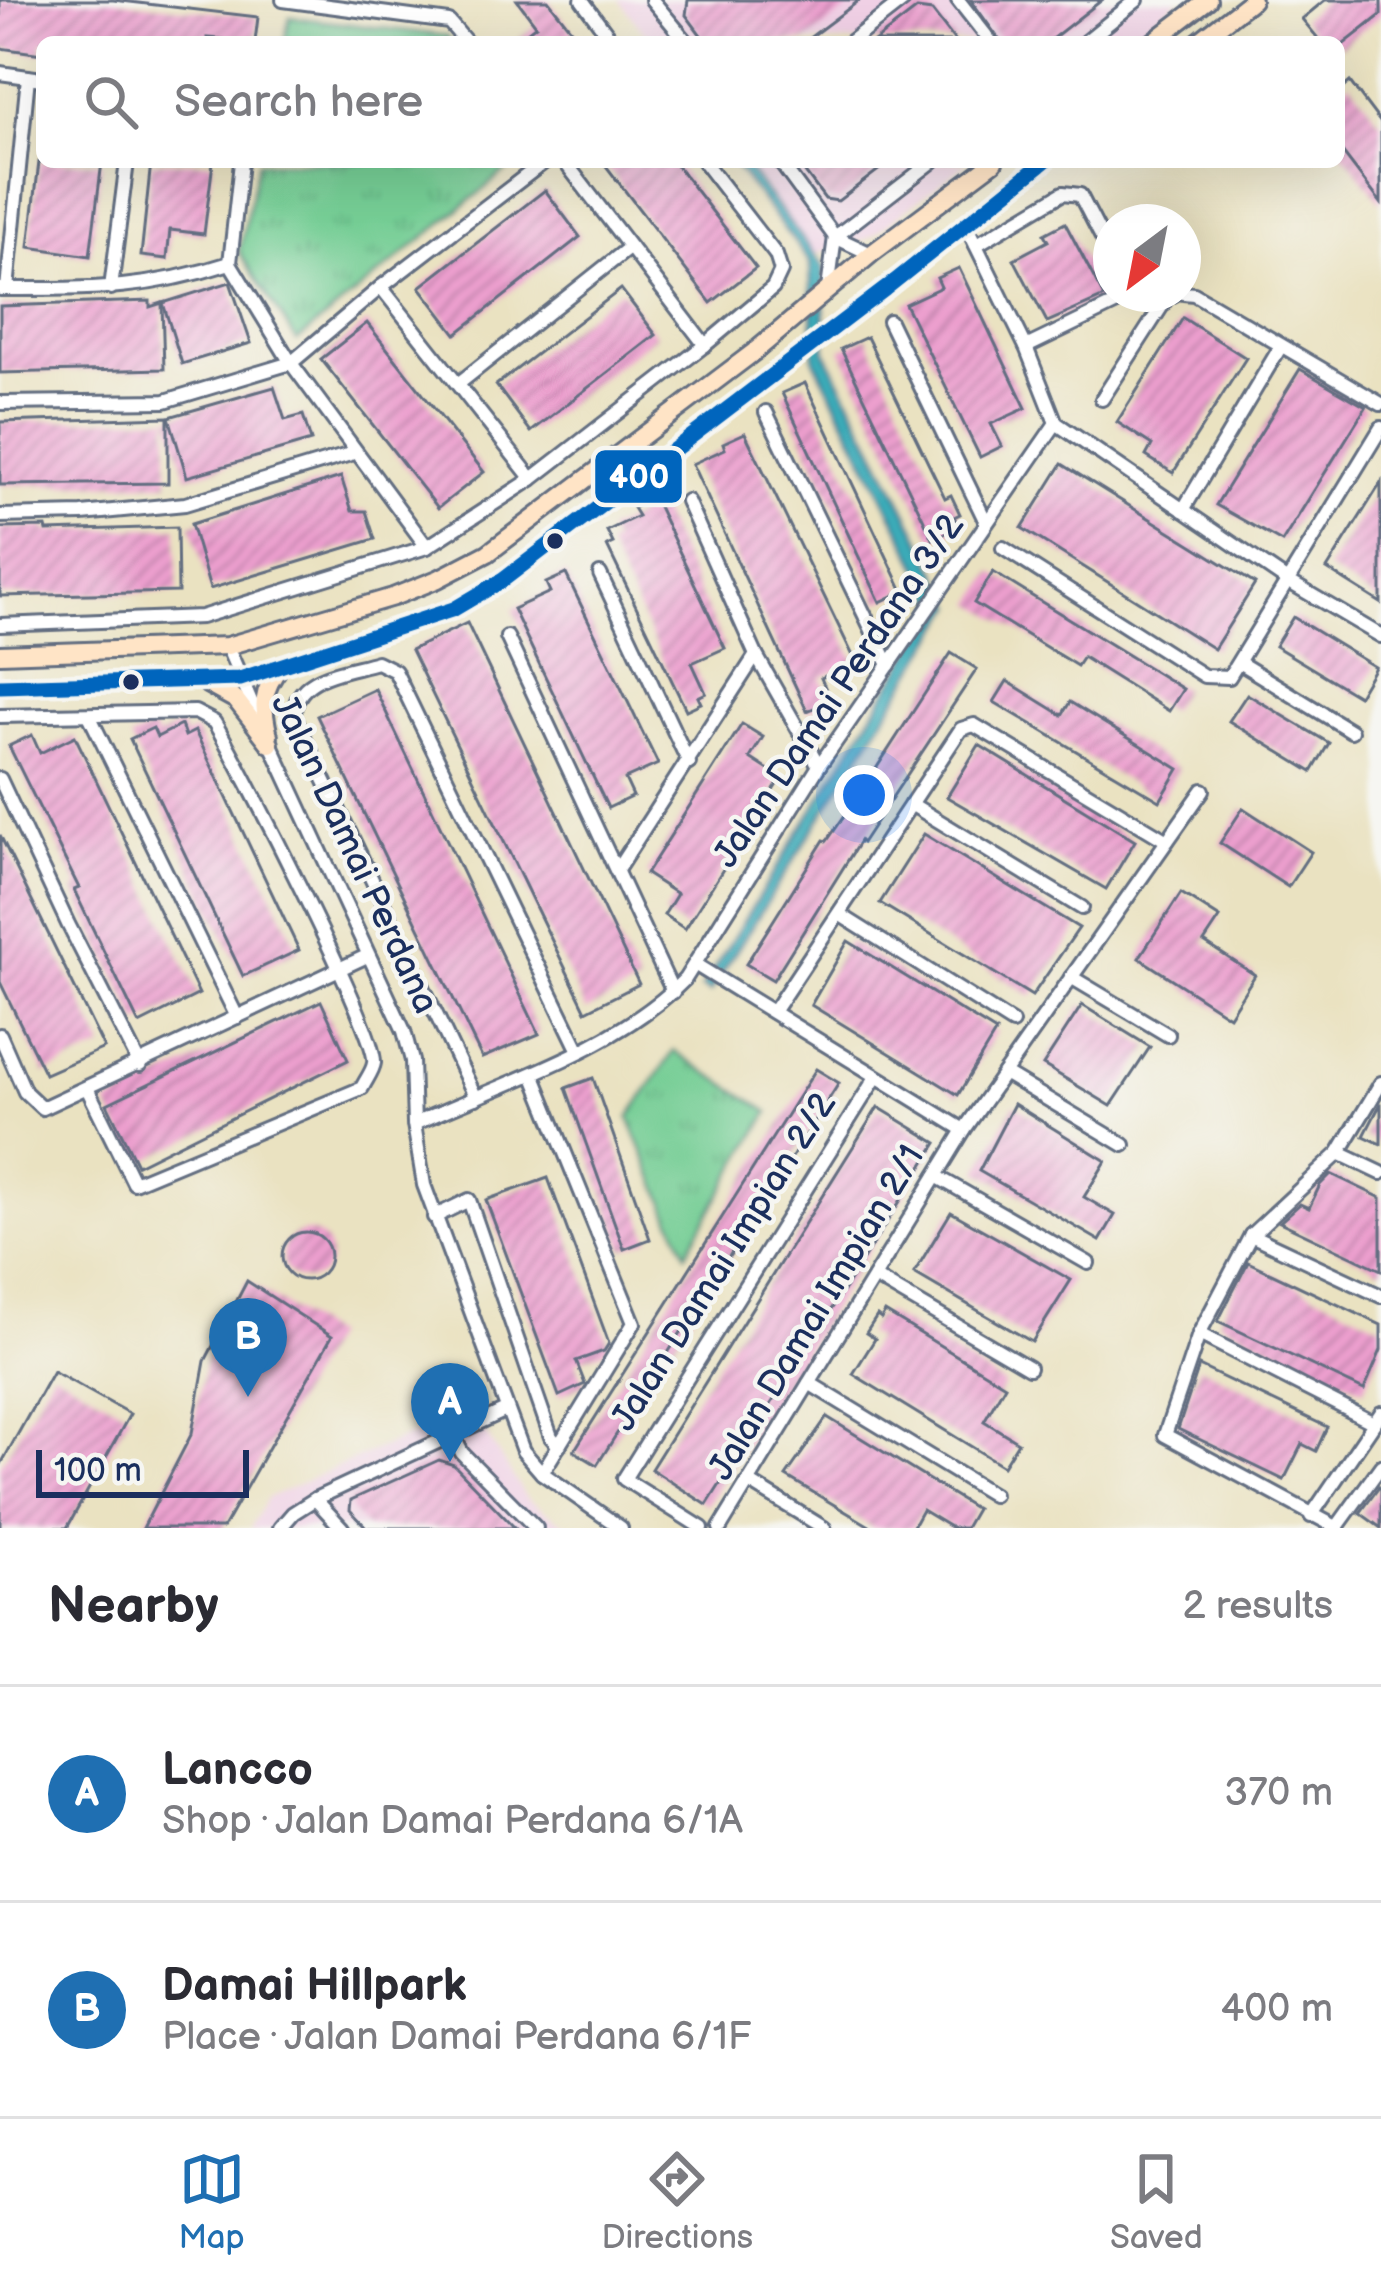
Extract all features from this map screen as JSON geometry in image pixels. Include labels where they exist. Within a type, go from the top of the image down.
[{"type":"main road","points":[[1161,36],[1208,0]]},
{"type":"main road","points":[[1206,36],[1252,0]]},
{"type":"main road","points":[[0,654],[227,646],[393,597],[488,553],[754,352],[986,168]]},
{"type":"main road","points":[[0,686],[240,679],[454,609],[503,580],[1036,168]]},
{"type":"main road","points":[[270,744],[262,703],[270,680],[282,666]]},
{"type":"main road","points":[[193,680],[236,700],[270,744]]},
{"type":"street","points":[[283,0],[449,22],[461,36]]},
{"type":"street","points":[[582,0],[609,36]]},
{"type":"street","points":[[858,36],[904,0]]},
{"type":"street","points":[[958,0],[986,36]]},
{"type":"street","points":[[1092,36],[1137,0]]},
{"type":"street","points":[[660,3],[683,36]]},
{"type":"street","points":[[0,73],[35,78],[3,289],[111,288],[178,280],[230,263]]},
{"type":"street","points":[[111,288],[127,168]]},
{"type":"street","points":[[240,168],[230,263],[291,363],[428,547]]},
{"type":"street","points":[[0,403],[165,401],[291,363],[536,168]]},
{"type":"street","points":[[570,168],[705,345]]},
{"type":"street","points":[[0,625],[201,617],[428,547],[532,479],[773,287],[782,271],[776,255],[709,168]]},
{"type":"street","points":[[784,168],[835,237],[872,254]]},
{"type":"street","points":[[828,290],[835,237],[924,168]]},
{"type":"street","points":[[976,245],[1063,194],[1079,195],[1093,221]]},
{"type":"street","points":[[966,224],[1026,347],[1056,423],[1286,580],[1381,636]]},
{"type":"street","points":[[458,384],[630,248]]},
{"type":"street","points":[[381,287],[532,479]]},
{"type":"street","points":[[1201,298],[1381,404]]},
{"type":"street","points":[[1026,347],[1098,312]]},
{"type":"street","points":[[1102,399],[1158,312]]},
{"type":"street","points":[[890,321],[986,522]]},
{"type":"street","points":[[1183,510],[1281,346]]},
{"type":"street","points":[[766,412],[889,665]]},
{"type":"street","name":"Jalan Damai Perdana 3/2","points":[[414,1124],[579,1051],[702,969],[819,766],[1056,423]]},
{"type":"street","points":[[1003,548],[1204,676],[1229,677],[1381,428]]},
{"type":"street","points":[[0,516],[185,504],[354,453]]},
{"type":"street","points":[[687,501],[756,655],[819,766]]},
{"type":"street","points":[[600,574],[689,763]]},
{"type":"street","points":[[507,637],[673,992]]},
{"type":"street","name":"Jalan Damai Perdana","points":[[227,646],[409,1045],[421,1171],[523,1451],[542,1473],[621,1528]]},
{"type":"street","points":[[617,870],[756,655]]},
{"type":"street","points":[[476,1098],[294,716],[294,699],[306,684],[377,662],[395,671],[579,1051]]},
{"type":"street","points":[[1240,663],[1351,731]]},
{"type":"street","points":[[0,716],[195,712],[214,722],[340,969],[374,1063],[362,1088],[134,1183],[87,1088]]},
{"type":"street","points":[[89,715],[237,1017]]},
{"type":"street","points":[[773,1012],[961,729],[974,725],[1166,841]]},
{"type":"street","points":[[0,779],[140,1065]]},
{"type":"street","name":"Jalan Damai Impian 2/1","points":[[721,1528],[964,1130],[1202,790]]},
{"type":"street","points":[[911,804],[1082,908]]},
{"type":"street","points":[[839,914],[1012,1023]]},
{"type":"street","points":[[0,1035],[25,1092],[42,1108],[367,956]]},
{"type":"street","points":[[702,969],[964,1130]]},
{"type":"street","points":[[1071,977],[1168,1035]]},
{"type":"street","points":[[1004,1073],[1124,1145]]},
{"type":"street","points":[[533,1074],[634,1323],[542,1473]]},
{"type":"street","name":"Jalan Damai Impian 2/2","points":[[702,1528],[624,1479],[876,1077]]},
{"type":"street","points":[[1381,1083],[1339,1153],[1251,1235],[1199,1334],[1165,1436],[1335,1526],[1381,1466]]},
{"type":"street","points":[[1339,1153],[1381,1173]]},
{"type":"street","points":[[936,1176],[1088,1263]]},
{"type":"street","points":[[434,1217],[469,1200],[551,1438],[560,1446]]},
{"type":"street","points":[[1251,1235],[1381,1296]]},
{"type":"street","points":[[874,1276],[1029,1368]]},
{"type":"street","points":[[1199,1334],[1377,1418],[1313,1517]]},
{"type":"street","points":[[809,1383],[993,1495]]},
{"type":"street","points":[[280,1528],[292,1513],[315,1499],[506,1411]]},
{"type":"street","points":[[453,1435],[462,1453],[536,1528]]},
{"type":"street","points":[[749,1482],[824,1528]]},
{"type":"street","points":[[315,1499],[343,1528]]},
{"type":"shaded area","points":[[619,0],[1179,0],[1132,36],[647,36]]},
{"type":"shaded area","points":[[750,168],[960,168],[868,239],[816,254]]},
{"type":"shaded area","points":[[470,1409],[527,1499],[572,1528],[250,1528],[267,1498]]},
{"type":"green space","points":[[290,17],[446,36],[285,36]]},
{"type":"green space","points":[[257,168],[510,168],[297,341],[239,252]]},
{"type":"green space","points":[[674,1051],[769,1112],[686,1253],[629,1118]]},
{"type":"water","points":[[737,168],[747,168],[824,266],[825,351],[955,606],[710,992],[702,988],[939,607],[814,359],[810,262]]},
{"type":"building","points":[[0,0],[113,0],[258,17],[256,36],[36,36],[36,53],[0,48]]},
{"type":"building","points":[[517,0],[548,0],[576,36],[522,36],[536,25]]},
{"type":"building","points":[[688,0],[860,0],[812,36],[702,36],[686,15]]},
{"type":"building","points":[[971,0],[1102,0],[1056,36],[997,36]]},
{"type":"building","points":[[1325,0],[1381,0],[1381,15],[1345,43],[1345,36],[1316,36],[1302,19]]},
{"type":"building","points":[[917,9],[932,11],[951,36],[882,36]]},
{"type":"building","points":[[1350,82],[1381,123],[1381,203],[1345,156],[1345,86]]},
{"type":"building","points":[[38,168],[101,168],[90,256],[29,247]]},
{"type":"building","points":[[150,168],[212,168],[204,234],[170,230],[167,259],[141,256]]},
{"type":"building","points":[[608,168],[679,168],[756,268],[711,303]]},
{"type":"building","points":[[881,168],[838,201],[825,199],[804,171]]},
{"type":"building","points":[[545,190],[580,237],[456,334],[420,287]]},
{"type":"building","points":[[1065,223],[1093,276],[1093,302],[1047,322],[1014,259],[1048,241],[1044,234]]},
{"type":"building","points":[[959,268],[1026,408],[991,424],[1002,446],[980,457],[905,304],[941,287],[937,278]]},
{"type":"building","points":[[230,282],[251,343],[182,364],[163,303]]},
{"type":"building","points":[[621,289],[656,335],[531,432],[496,385]]},
{"type":"building","points":[[150,301],[150,307],[162,303],[164,369],[0,373],[0,306]]},
{"type":"building","points":[[1183,318],[1246,358],[1173,473],[1146,456],[1152,445],[1117,422]]},
{"type":"building","points":[[367,323],[484,472],[438,508],[321,359]]},
{"type":"building","points":[[867,337],[945,498],[951,495],[960,514],[954,517],[959,527],[933,539],[841,349]]},
{"type":"building","points":[[1300,369],[1366,407],[1282,542],[1216,505]]},
{"type":"building","points":[[805,383],[903,591],[880,602],[782,393]]},
{"type":"building","points":[[274,387],[285,420],[303,415],[311,441],[187,477],[169,417]]},
{"type":"building","points":[[168,417],[168,483],[0,485],[0,422]]},
{"type":"building","points":[[745,433],[856,662],[821,678],[831,701],[807,711],[692,464],[725,449],[723,443]]},
{"type":"building","points":[[1062,464],[1255,584],[1214,649],[1022,528]]},
{"type":"building","points":[[341,477],[352,511],[366,511],[375,539],[210,589],[191,524]]},
{"type":"building","points":[[1381,483],[1381,603],[1327,569]]},
{"type":"building","points":[[654,498],[725,648],[692,663],[706,693],[698,697],[701,703],[686,710],[607,546],[613,543],[607,531],[638,516],[633,508]]},
{"type":"building","points":[[46,527],[47,531],[177,527],[178,592],[0,596],[0,528]]},
{"type":"building","points":[[993,572],[1183,689],[1169,711],[1083,657],[1077,666],[974,603]]},
{"type":"building","points":[[566,574],[658,764],[625,779],[633,796],[608,808],[513,609],[550,592],[546,583]]},
{"type":"building","points":[[1293,617],[1375,667],[1358,696],[1275,646]]},
{"type":"building","points":[[467,623],[639,984],[586,1011],[411,650]]},
{"type":"building","points":[[951,653],[977,669],[773,980],[746,964],[824,840],[861,792]]},
{"type":"building","points":[[1007,681],[1062,715],[1070,702],[1179,769],[1160,801],[994,702]]},
{"type":"building","points":[[375,689],[539,1034],[482,1058],[317,716]]},
{"type":"building","points":[[1247,694],[1329,743],[1312,772],[1229,721]]},
{"type":"building","points":[[742,724],[763,737],[750,758],[781,778],[685,929],[664,915],[677,894],[646,874]]},
{"type":"building","points":[[181,725],[185,736],[195,731],[299,950],[243,976],[130,739],[153,728],[157,737]]},
{"type":"building","points":[[32,735],[40,753],[75,736],[199,994],[139,1024],[9,746]]},
{"type":"building","points":[[979,745],[1135,841],[1106,889],[947,797]]},
{"type":"building","points":[[1243,808],[1311,852],[1288,887],[1220,843]]},
{"type":"building","points":[[924,834],[1079,928],[1032,996],[880,903]]},
{"type":"building","points":[[0,835],[104,1048],[45,1074],[0,982]]},
{"type":"building","points":[[1181,893],[1220,918],[1204,942],[1255,975],[1229,1016],[1139,958]]},
{"type":"building","points":[[848,941],[996,1032],[958,1095],[811,1005]]},
{"type":"building","points":[[321,1001],[348,1060],[137,1165],[107,1104]]},
{"type":"building","points":[[1082,1005],[1150,1047],[1111,1106],[1043,1065]]},
{"type":"building","points":[[816,1069],[839,1083],[597,1465],[574,1451]]},
{"type":"building","points":[[593,1078],[650,1239],[624,1249],[566,1088]]},
{"type":"building","points":[[1381,1103],[1381,1144],[1364,1136]]},
{"type":"building","points":[[1014,1104],[1106,1161],[1084,1197],[1115,1215],[1100,1241],[979,1171]]},
{"type":"building","points":[[878,1107],[937,1143],[707,1505],[651,1469]]},
{"type":"building","points":[[1331,1174],[1381,1198],[1381,1270],[1280,1222],[1300,1204],[1309,1208]]},
{"type":"building","points":[[548,1178],[609,1343],[604,1351],[576,1361],[585,1384],[559,1396],[486,1200]]},
{"type":"building","points":[[951,1212],[1071,1280],[1032,1342],[914,1273]]},
{"type":"building","points":[[306,1232],[323,1239],[330,1256],[323,1273],[306,1280],[289,1273],[282,1256],[289,1239]]},
{"type":"building","points":[[1248,1262],[1381,1325],[1381,1350],[1364,1390],[1218,1321]]},
{"type":"building","points":[[247,1281],[332,1336],[223,1528],[143,1528],[192,1433],[205,1361]]},
{"type":"building","points":[[885,1312],[1005,1385],[984,1421],[1018,1442],[1003,1466],[853,1374],[875,1339],[866,1333]]},
{"type":"building","points":[[1199,1366],[1327,1427],[1316,1451],[1302,1444],[1284,1480],[1178,1429]]},
{"type":"building","points":[[53,1371],[130,1414],[67,1528],[0,1528],[0,1466]]},
{"type":"building","points":[[827,1417],[976,1509],[965,1528],[952,1528],[922,1510],[912,1528],[873,1528],[786,1476]]},
{"type":"building","points":[[439,1460],[454,1465],[515,1528],[367,1528],[350,1510],[351,1500]]},
{"type":"building","points":[[1381,1489],[1381,1528],[1360,1513]]},
{"type":"transit line","name":"400","points":[[0,686],[240,679],[454,609],[503,580],[1036,168]]},
{"type":"place","name":"Damai Hillpark","points":[[248,1397]]},
{"type":"place","name":"Lancco","points":[[450,1462]]}]
